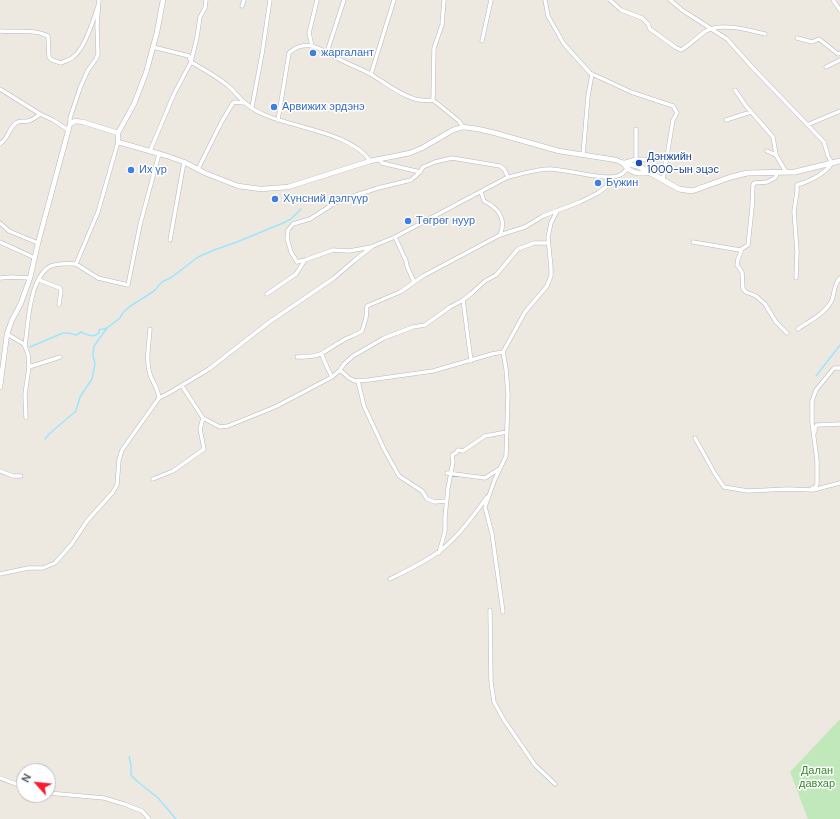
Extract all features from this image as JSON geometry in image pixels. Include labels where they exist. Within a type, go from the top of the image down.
[{"type":"main road","points":[[623,163],[638,166],[679,188],[692,191],[747,173],[805,171],[840,161]]},
{"type":"street","points":[[0,387],[2,352],[7,334],[30,278],[38,243],[64,151],[70,118],[80,88],[88,70],[98,54],[97,25],[99,0]]},
{"type":"street","points":[[76,264],[98,212],[118,142],[118,133],[139,93],[153,47],[162,0]]},
{"type":"street","points":[[150,151],[174,94],[191,62],[200,17],[205,8],[206,0]]},
{"type":"street","points":[[242,6],[244,0]]},
{"type":"street","points":[[252,107],[270,0]]},
{"type":"street","points":[[312,46],[309,33],[317,0]]},
{"type":"street","points":[[327,52],[344,0]]},
{"type":"street","points":[[371,74],[394,0]]},
{"type":"street","points":[[433,100],[434,48],[442,25],[444,0]]},
{"type":"street","points":[[482,41],[491,0]]},
{"type":"street","points":[[545,0],[548,16],[564,44],[592,74],[631,92],[673,106],[676,110],[677,113],[673,120],[663,180]]},
{"type":"street","points":[[610,0],[621,10],[642,18],[648,24],[650,29],[681,50],[707,31],[722,27],[748,30],[765,34]]},
{"type":"street","points":[[670,0],[682,10],[727,39],[824,142],[828,156],[832,163],[821,174],[809,181],[797,185],[798,192],[794,211],[797,252],[796,278]]},
{"type":"street","points":[[833,0],[840,10]]},
{"type":"street","points":[[0,31],[44,33],[48,36],[50,57],[52,60],[61,62],[74,57],[82,46],[93,22],[98,6]]},
{"type":"street","points":[[797,38],[812,42],[819,38],[838,54],[840,53]]},
{"type":"street","points":[[278,120],[289,53],[295,47],[312,46],[371,74],[395,90],[417,100],[425,102],[433,100]]},
{"type":"street","points":[[153,47],[189,56],[191,62],[228,85],[241,100],[264,114],[278,120],[303,126],[354,145],[364,153],[370,161]]},
{"type":"street","points":[[826,67],[840,60]]},
{"type":"street","points":[[583,155],[588,96],[592,74]]},
{"type":"street","points":[[0,89],[68,130]]},
{"type":"street","points":[[735,90],[751,112],[774,137],[776,155],[786,172]]},
{"type":"street","points":[[433,100],[459,121],[463,127]]},
{"type":"street","points":[[198,169],[232,103],[247,104]]},
{"type":"street","points":[[807,125],[840,111]]},
{"type":"street","points":[[726,120],[751,112]]},
{"type":"street","points":[[0,144],[8,136],[11,127],[19,121],[31,120],[40,114]]},
{"type":"street","points":[[70,124],[75,122],[83,122],[118,133]]},
{"type":"street","points":[[118,142],[184,162],[238,186],[261,189],[288,186],[370,161],[410,153],[422,148],[453,130],[463,127],[478,129],[559,151],[623,163],[636,159],[667,160]]},
{"type":"street","points":[[636,129],[636,159]]},
{"type":"street","points":[[767,150],[776,155]]},
{"type":"street","points":[[26,418],[26,394],[30,361],[25,346],[33,295],[39,280],[44,272],[52,266],[57,264],[76,264],[98,278],[128,285],[140,225],[159,154]]},
{"type":"street","points":[[508,177],[504,169],[500,166],[452,158],[435,162],[423,167],[411,180],[378,188],[338,201],[310,218],[294,224],[288,230],[287,238],[291,252],[297,262],[333,250],[349,251],[372,246],[395,238],[508,177],[528,172],[551,169],[594,176],[613,177],[620,176],[627,169]]},
{"type":"street","points":[[379,159],[382,163],[420,172]]},
{"type":"street","points":[[170,240],[184,162]]},
{"type":"street","points":[[623,163],[627,169],[641,174],[651,173]]},
{"type":"street","points":[[778,172],[776,178],[767,182],[753,184],[748,245],[742,249],[737,265],[742,272],[743,289],[746,292],[756,296],[765,304],[776,322],[787,333]]},
{"type":"street","points":[[297,357],[322,355],[341,341],[362,331],[366,318],[367,306],[400,292],[414,282],[500,235],[524,227],[543,216],[580,202],[598,193],[606,187],[613,177]]},
{"type":"street","points":[[481,192],[484,201],[497,209],[503,224],[500,235]]},
{"type":"street","points":[[390,579],[439,552],[453,539],[478,511],[489,493],[506,456],[508,394],[503,352],[525,312],[547,286],[551,276],[548,238],[551,223],[557,211]]},
{"type":"street","points":[[0,223],[9,231],[38,243]]},
{"type":"street","points":[[395,238],[414,282]]},
{"type":"street","points":[[0,242],[35,258]]},
{"type":"street","points":[[692,242],[742,249]]},
{"type":"street","points":[[182,386],[202,418],[220,427],[228,426],[275,407],[332,377],[353,356],[384,338],[413,327],[425,325],[450,306],[463,300],[485,281],[496,275],[518,249],[534,243],[548,243]]},
{"type":"street","points":[[0,574],[28,568],[44,568],[55,563],[113,492],[117,485],[121,452],[159,398],[209,369],[268,323],[334,278],[372,246]]},
{"type":"street","points":[[267,294],[296,274],[304,260]]},
{"type":"street","points":[[0,278],[30,278]]},
{"type":"street","points":[[798,329],[824,310],[831,302],[836,284],[840,278]]},
{"type":"street","points":[[39,280],[60,288],[59,306]]},
{"type":"street","points":[[25,292],[33,295]]},
{"type":"street","points":[[463,300],[471,360]]},
{"type":"street","points":[[150,329],[148,360],[151,376],[157,387],[159,398]]},
{"type":"street","points":[[7,334],[25,346]]},
{"type":"street","points":[[340,370],[349,378],[358,381],[433,371],[503,352]]},
{"type":"street","points":[[322,355],[332,377]]},
{"type":"street","points":[[30,366],[60,357]]},
{"type":"street","points":[[816,449],[811,408],[814,395],[834,368],[840,368]]},
{"type":"street","points":[[358,381],[364,406],[398,476],[422,491],[427,499],[435,502],[446,501]]},
{"type":"street","points":[[153,480],[173,471],[204,449],[200,430],[202,418]]},
{"type":"street","points":[[807,490],[815,488],[817,484],[815,427],[817,425],[839,424]]},
{"type":"street","points":[[439,552],[445,531],[446,501],[449,473],[453,462],[452,455],[458,450],[463,451],[485,436],[507,432]]},
{"type":"street","points":[[695,438],[724,487],[748,491],[788,489],[813,490],[840,483]]},
{"type":"street","points":[[449,473],[485,478],[500,469]]},
{"type":"street","points":[[0,471],[13,476],[21,476]]},
{"type":"street","points":[[489,493],[486,507],[492,534],[503,612]]},
{"type":"street","points":[[490,610],[491,682],[494,702],[504,720],[535,765],[555,784]]},
{"type":"street","points":[[0,778],[16,784]]},
{"type":"street","points":[[56,794],[104,798],[142,811],[149,819]]},
{"type":"green space","name":"Далан давхар","points":[[840,719],[840,819],[808,819],[790,772]]},
{"type":"waterway","points":[[45,439],[76,411],[80,397],[92,379],[95,364],[93,356],[94,346],[107,328],[120,318],[129,307],[154,291],[162,282],[172,277],[198,257],[283,223],[291,219],[301,209]]},
{"type":"waterway","points":[[30,347],[63,333],[76,335],[81,332],[93,336],[97,335],[99,330],[107,328]]},
{"type":"waterway","points":[[816,376],[840,345]]},
{"type":"waterway","points":[[129,757],[131,775],[158,798],[176,819]]},
{"type":"place","name":"жаргалант","points":[[313,53]]},
{"type":"place","name":"Арвижих эрдэнэ","points":[[274,107]]},
{"type":"place","name":"Дэнжийн 1000-ын эцэс","points":[[639,163]]},
{"type":"place","name":"Их үр","points":[[131,170]]},
{"type":"place","name":"Бүжин","points":[[598,183]]},
{"type":"place","name":"Хүнсний дэлгүүр","points":[[275,199]]},
{"type":"place","name":"Төгрөг нуур","points":[[408,221]]}]
